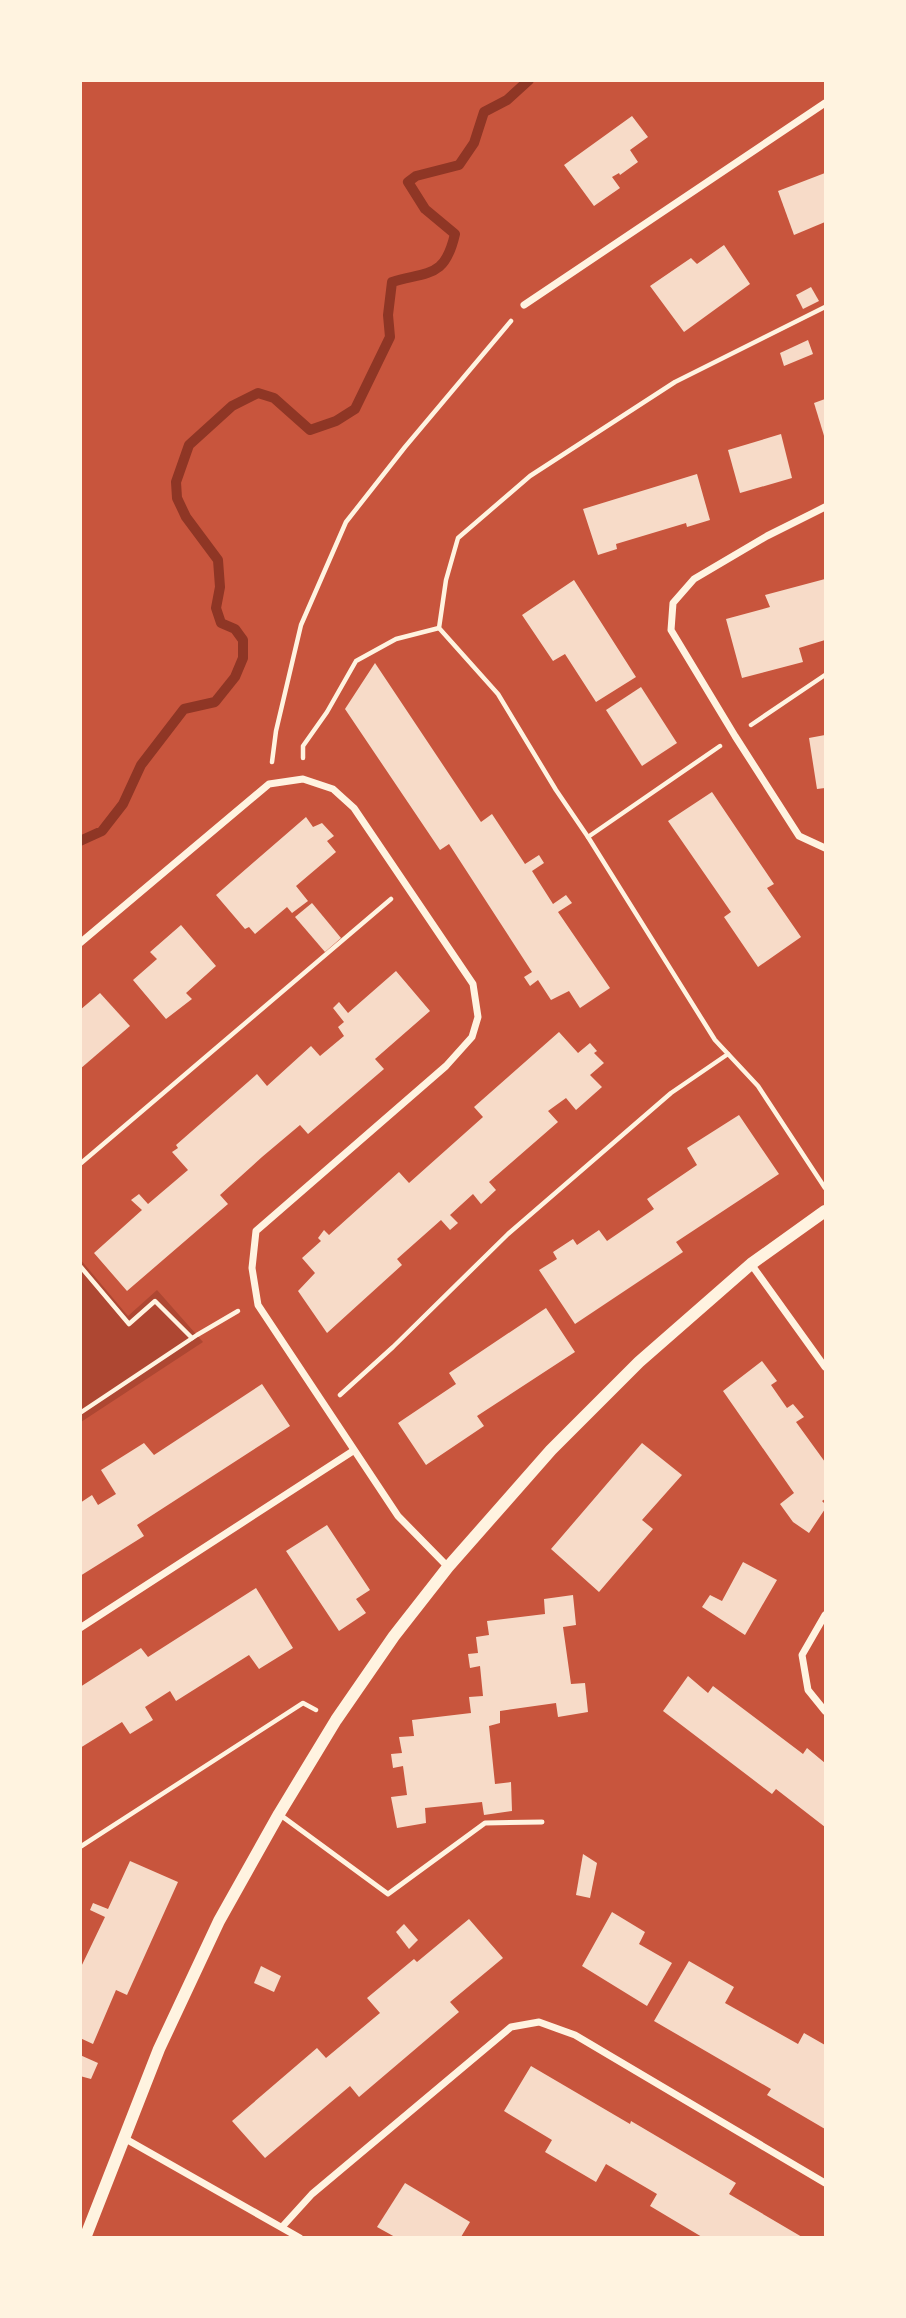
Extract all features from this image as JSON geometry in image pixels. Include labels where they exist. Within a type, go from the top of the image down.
[{"type":"street","points":[[524,305],[825,103]]},
{"type":"street","points":[[825,507],[767,536],[694,579],[673,603],[671,630],[799,836],[825,848]]},
{"type":"street","points":[[80,943],[269,784],[303,779],[333,789],[354,808],[473,984],[478,1017],[472,1037],[446,1066],[256,1231],[252,1268],[258,1305],[398,1516],[447,1567]]},
{"type":"street","points":[[85,2238],[159,2049],[219,1921],[336,1720],[394,1636],[447,1567],[551,1450],[639,1362],[751,1264],[825,1211]]},
{"type":"street","points":[[751,1264],[825,1367]]},
{"type":"street","points":[[80,1628],[354,1451]]},
{"type":"street","points":[[825,1615],[802,1655],[808,1690],[825,1711]]},
{"type":"street","points":[[282,2227],[312,2194],[511,2027],[539,2022],[575,2035],[825,2183]]},
{"type":"street","points":[[123,2137],[300,2238]]},
{"type":"lane","points":[[279,1814],[388,1894],[485,1823],[542,1822]]},
{"type":"path","points":[[269,784],[276,731],[301,625],[346,522],[524,305]]},
{"type":"path","points":[[439,628],[446,580],[458,538],[530,476],[675,382],[825,307]]},
{"type":"path","points":[[303,779],[303,746],[327,712],[356,662],[397,639],[439,628]]},
{"type":"path","points":[[439,628],[498,694],[715,1040],[758,1086],[825,1189]]},
{"type":"path","points":[[588,837],[825,675]]},
{"type":"path","points":[[80,1164],[390,899],[408,887]]},
{"type":"path","points":[[326,1409],[509,1234],[671,1093],[728,1054]]},
{"type":"path","points":[[80,1266],[129,1324],[155,1301],[192,1338]]},
{"type":"path","points":[[80,1413],[192,1338],[257,1300]]},
{"type":"path","points":[[80,1847],[303,1703],[336,1720]]},
{"type":"shaded area","points":[[80,1259],[128,1316],[157,1290],[203,1342],[81,1422]]},
{"type":"building","points":[[632,116],[648,137],[630,150],[638,162],[620,175],[619,173],[612,177],[620,188],[594,206],[564,165]]},
{"type":"building","points":[[825,173],[825,222],[794,235],[778,191]]},
{"type":"building","points":[[724,245],[750,284],[684,332],[650,286],[691,258],[697,264]]},
{"type":"building","points":[[811,287],[819,301],[803,309],[796,295]]},
{"type":"building","points":[[808,340],[813,354],[784,366],[780,353]]},
{"type":"building","points":[[825,399],[825,439],[814,403]]},
{"type":"building","points":[[781,434],[792,478],[740,493],[728,450]]},
{"type":"building","points":[[697,474],[710,520],[687,527],[686,523],[616,544],[617,549],[598,555],[583,509]]},
{"type":"building","points":[[825,579],[825,640],[799,648],[803,662],[742,678],[726,619],[770,607],[765,595]]},
{"type":"building","points":[[574,580],[636,677],[596,702],[565,654],[553,661],[522,615]]},
{"type":"building","points":[[375,663],[481,822],[492,814],[525,864],[539,855],[544,863],[532,871],[553,904],[566,895],[572,903],[558,912],[610,988],[580,1008],[569,991],[551,1000],[538,980],[530,986],[524,977],[532,972],[449,844],[440,850],[345,709]]},
{"type":"building","points":[[641,687],[677,743],[642,766],[606,710]]},
{"type":"building","points":[[825,735],[825,788],[817,789],[809,738]]},
{"type":"building","points":[[712,792],[774,884],[767,888],[801,937],[758,967],[724,917],[731,912],[668,821]]},
{"type":"building","points":[[306,817],[313,827],[322,823],[334,836],[327,841],[336,852],[296,886],[308,901],[292,913],[287,907],[255,934],[249,927],[245,929],[216,895]]},
{"type":"building","points":[[312,903],[341,938],[325,952],[295,917]]},
{"type":"building","points":[[181,925],[216,966],[186,993],[192,999],[166,1019],[133,980],[157,959],[150,952]]},
{"type":"building","points":[[396,971],[430,1011],[375,1059],[384,1069],[308,1134],[300,1125],[262,1157],[220,1195],[228,1204],[127,1291],[94,1253],[142,1210],[131,1200],[139,1194],[148,1204],[188,1170],[172,1152],[178,1148],[176,1145],[257,1074],[267,1086],[311,1046],[320,1056],[344,1036],[338,1027],[344,1022],[333,1008],[339,1002],[348,1013]]},
{"type":"building","points":[[100,993],[130,1026],[80,1069],[80,1010]]},
{"type":"building","points":[[559,1032],[578,1053],[590,1043],[597,1051],[594,1053],[604,1063],[590,1075],[602,1087],[576,1110],[566,1098],[548,1111],[558,1122],[489,1182],[496,1190],[481,1204],[473,1194],[450,1215],[458,1223],[450,1230],[441,1220],[397,1259],[402,1265],[327,1333],[298,1291],[315,1273],[302,1258],[321,1241],[318,1238],[324,1230],[329,1235],[399,1172],[409,1183],[483,1117],[474,1107]]},
{"type":"building","points":[[739,1115],[779,1174],[676,1242],[683,1252],[575,1324],[539,1270],[557,1259],[553,1252],[573,1239],[577,1245],[599,1230],[607,1241],[654,1209],[647,1199],[697,1165],[687,1148]]},
{"type":"building","points":[[546,1308],[575,1352],[477,1416],[484,1426],[426,1465],[398,1423],[456,1384],[449,1373]]},
{"type":"building","points":[[762,1361],[777,1381],[771,1385],[787,1408],[793,1404],[804,1417],[796,1422],[825,1462],[825,1499],[822,1501],[825,1509],[809,1533],[793,1522],[780,1504],[794,1493],[723,1391]]},
{"type":"building","points":[[262,1384],[290,1426],[137,1525],[144,1536],[80,1576],[80,1503],[92,1495],[98,1505],[116,1494],[101,1470],[144,1443],[154,1455]]},
{"type":"building","points":[[642,1443],[682,1475],[642,1520],[653,1529],[599,1592],[551,1549]]},
{"type":"building","points":[[327,1525],[370,1590],[356,1599],[366,1613],[339,1631],[286,1551]]},
{"type":"building","points":[[743,1562],[777,1580],[745,1635],[702,1607],[710,1595],[722,1601]]},
{"type":"building","points":[[256,1588],[293,1648],[259,1669],[249,1655],[176,1701],[170,1691],[145,1707],[153,1720],[130,1734],[122,1722],[80,1748],[80,1687],[141,1648],[148,1657]]},
{"type":"building","points":[[573,1595],[576,1625],[563,1627],[571,1684],[585,1683],[588,1712],[558,1717],[556,1703],[500,1711],[500,1723],[489,1726],[495,1784],[511,1782],[512,1811],[484,1815],[482,1802],[425,1808],[426,1823],[397,1828],[391,1797],[407,1795],[403,1766],[393,1768],[391,1754],[402,1753],[399,1737],[414,1736],[412,1720],[471,1713],[469,1697],[483,1696],[480,1666],[470,1668],[468,1654],[478,1653],[476,1637],[489,1635],[487,1621],[545,1614],[544,1599]]},
{"type":"building","points":[[688,1676],[708,1693],[713,1686],[803,1754],[807,1748],[825,1763],[825,1827],[776,1789],[772,1794],[663,1711]]},
{"type":"building","points":[[583,1854],[597,1863],[590,1898],[576,1895]]},
{"type":"building","points":[[130,1861],[178,1882],[127,1995],[116,1990],[93,2044],[80,2038],[80,1969],[105,1917],[90,1910],[93,1903],[108,1909]]},
{"type":"building","points":[[612,1912],[645,1932],[639,1944],[672,1963],[647,2006],[582,1966]]},
{"type":"building","points":[[469,1919],[503,1958],[450,2002],[459,2012],[359,2097],[350,2086],[265,2158],[232,2121],[317,2048],[326,2058],[380,2013],[367,1998],[414,1959],[417,1962]]},
{"type":"building","points":[[404,1924],[418,1940],[409,1949],[396,1932]]},
{"type":"building","points":[[689,1961],[734,1987],[725,2003],[798,2044],[804,2033],[825,2045],[825,2129],[767,2095],[771,2089],[654,2021]]},
{"type":"building","points":[[261,1966],[281,1976],[274,1992],[254,1983]]},
{"type":"building","points":[[80,2055],[98,2063],[91,2079],[80,2076]]},
{"type":"building","points":[[531,2066],[736,2183],[729,2194],[802,2237],[702,2237],[650,2206],[657,2194],[606,2164],[596,2182],[545,2152],[552,2140],[504,2111]]},
{"type":"building","points":[[405,2183],[470,2222],[461,2237],[395,2237],[377,2227]]},
{"type":"waterway","points":[[80,841],[102,831],[123,804],[141,765],[184,709],[215,702],[235,677],[243,658],[243,640],[235,629],[221,623],[216,608],[220,587],[218,560],[186,517],[177,498],[176,482],[189,445],[232,406],[258,393],[274,398],[310,430],[336,421],[355,409],[390,337],[388,315],[392,282],[426,273],[441,265],[451,248],[455,234],[425,209],[408,182],[416,176],[459,165],[474,143],[484,112],[507,100],[529,80]]}]
